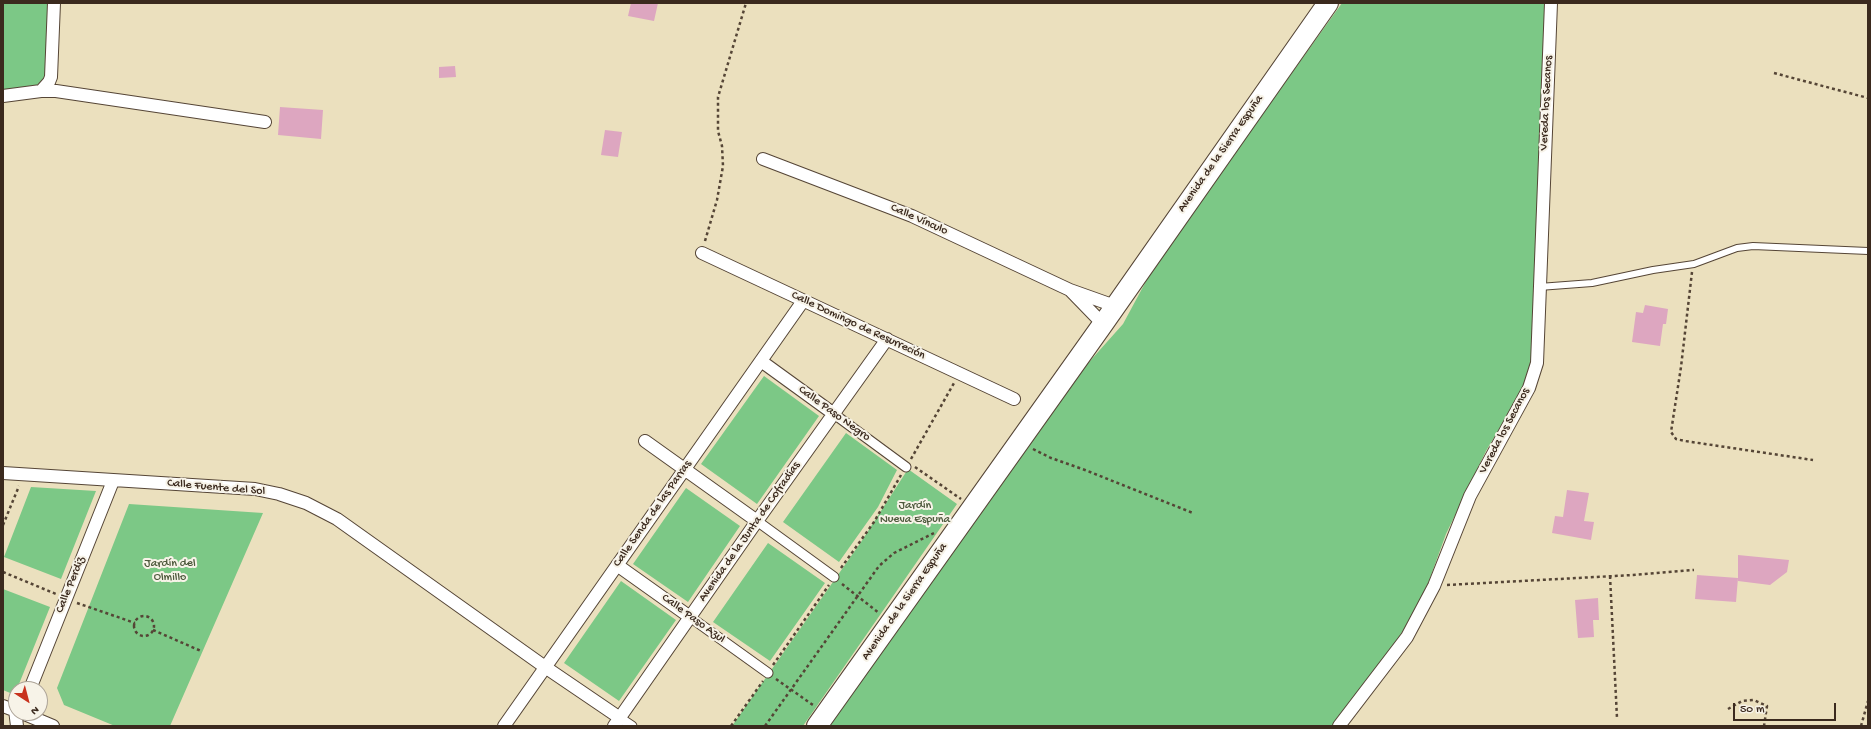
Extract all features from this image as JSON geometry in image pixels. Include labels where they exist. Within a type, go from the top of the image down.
[{"type":"main road","name":"Avenida de la Sierra Espuña","points":[[818,718],[1063,381],[1328,3]]},
{"type":"main road","name":"Avenida de la Sierra Espuña","points":[[1063,381],[1109,334],[1120,318],[1120,309],[1115,306]]},
{"type":"street","points":[[42,91],[52,77],[54,3]]},
{"type":"street","name":"Vereda los Secanos","points":[[1339,726],[1407,637],[1434,586],[1470,496],[1529,388],[1537,363],[1552,3]]},
{"type":"street","points":[[3,96],[42,91],[56,91],[265,122]]},
{"type":"street","name":"Calle Vínculo","points":[[763,159],[912,216],[1070,290],[1115,306]]},
{"type":"street","name":"Calle Domingo de Resurreción","points":[[702,253],[1014,399]]},
{"type":"street","name":"Calle Vínculo","points":[[1070,290],[1103,324]]},
{"type":"street","name":"Calle Senda de las Parras","points":[[504,726],[803,301]]},
{"type":"street","name":"Avenida de la Junta de Cofradías","points":[[617,722],[887,340]]},
{"type":"street","name":"Calle Paso Negro","points":[[761,361],[906,467]]},
{"type":"street","points":[[645,441],[834,577]]},
{"type":"street","name":"Calle Fuente del Sol","points":[[3,473],[254,489],[279,494],[306,503],[336,519],[545,667],[617,722]]},
{"type":"street","name":"Calle Perdiz","points":[[33,681],[113,480]]},
{"type":"street","name":"Calle Paso Azul","points":[[617,565],[768,673]]},
{"type":"street","points":[[41,721],[52,726]]},
{"type":"street","points":[[617,722],[632,726]]},
{"type":"lane","points":[[1539,287],[1592,282],[1653,270],[1694,264],[1737,248],[1753,246],[1868,251]]},
{"type":"path","points":[[702,253],[717,200],[723,166],[722,146],[718,131],[718,97],[746,3]]},
{"type":"path","points":[[1774,73],[1868,98]]},
{"type":"path","points":[[1694,264],[1671,432],[1676,439],[1685,442],[1813,460]]},
{"type":"path","points":[[955,382],[908,462],[964,501]]},
{"type":"path","points":[[1018,442],[1051,458],[1193,513]]},
{"type":"path","points":[[731,726],[874,522],[906,467]]},
{"type":"path","points":[[3,525],[23,475]]},
{"type":"path","points":[[764,726],[878,566],[894,552],[936,532]]},
{"type":"path","points":[[1434,586],[1694,570]]},
{"type":"path","points":[[3,572],[66,599],[135,624]]},
{"type":"path","points":[[1610,576],[1617,718]]},
{"type":"path","points":[[834,577],[883,616]]},
{"type":"path","points":[[140,618],[149,618],[153,623],[153,630],[147,636],[141,636],[136,632],[135,624],[140,618]]},
{"type":"path","points":[[153,630],[201,651]]},
{"type":"path","points":[[768,673],[790,689],[818,718]]},
{"type":"path","points":[[1728,709],[1742,701],[1754,700],[1767,706],[1764,726]]},
{"type":"path","points":[[1861,726],[1868,701]]},
{"type":"green space","points":[[3,3],[49,3],[45,77],[35,87],[3,91]]},
{"type":"green space","points":[[1342,3],[1547,3],[1531,364],[1523,389],[1486,451],[1446,534],[1422,600],[1399,637],[1333,726],[827,726],[1065,389],[1123,324],[1158,259]]},
{"type":"green space","points":[[764,376],[819,416],[757,504],[701,464]]},
{"type":"green space","points":[[846,433],[897,470],[878,507],[839,562],[783,522]]},
{"type":"green space","name":"Jardín Nueva Espuña","points":[[908,469],[957,504],[803,726],[732,726],[861,542]]},
{"type":"green space","points":[[31,487],[96,491],[61,579],[4,557]]},
{"type":"green space","points":[[686,488],[740,526],[688,602],[633,564]]},
{"type":"green space","name":"Jardín del Olmillo","points":[[129,504],[263,513],[170,726],[115,726],[64,705],[57,688]]},
{"type":"green space","points":[[768,543],[825,583],[770,661],[713,622]]},
{"type":"green space","points":[[621,581],[676,620],[619,701],[564,663]]},
{"type":"green space","points":[[3,589],[50,607],[20,681],[8,681],[8,692],[3,690]]},
{"type":"building","points":[[631,3],[658,3],[654,21],[628,16]]},
{"type":"building","points":[[455,66],[456,77],[439,78],[439,67]]},
{"type":"building","points":[[280,107],[323,110],[321,139],[278,135]]},
{"type":"building","points":[[605,130],[622,132],[618,157],[601,155]]},
{"type":"building","points":[[1645,305],[1668,309],[1666,324],[1663,324],[1660,346],[1632,342],[1636,312],[1643,313]]},
{"type":"building","points":[[1567,490],[1589,493],[1584,521],[1594,522],[1591,540],[1552,533],[1555,516],[1563,517]]},
{"type":"building","points":[[1738,555],[1789,560],[1787,572],[1770,585],[1738,581]]},
{"type":"building","points":[[1697,575],[1738,578],[1736,602],[1695,599]]},
{"type":"building","points":[[1598,598],[1599,620],[1593,620],[1594,637],[1578,638],[1575,600]]}]
